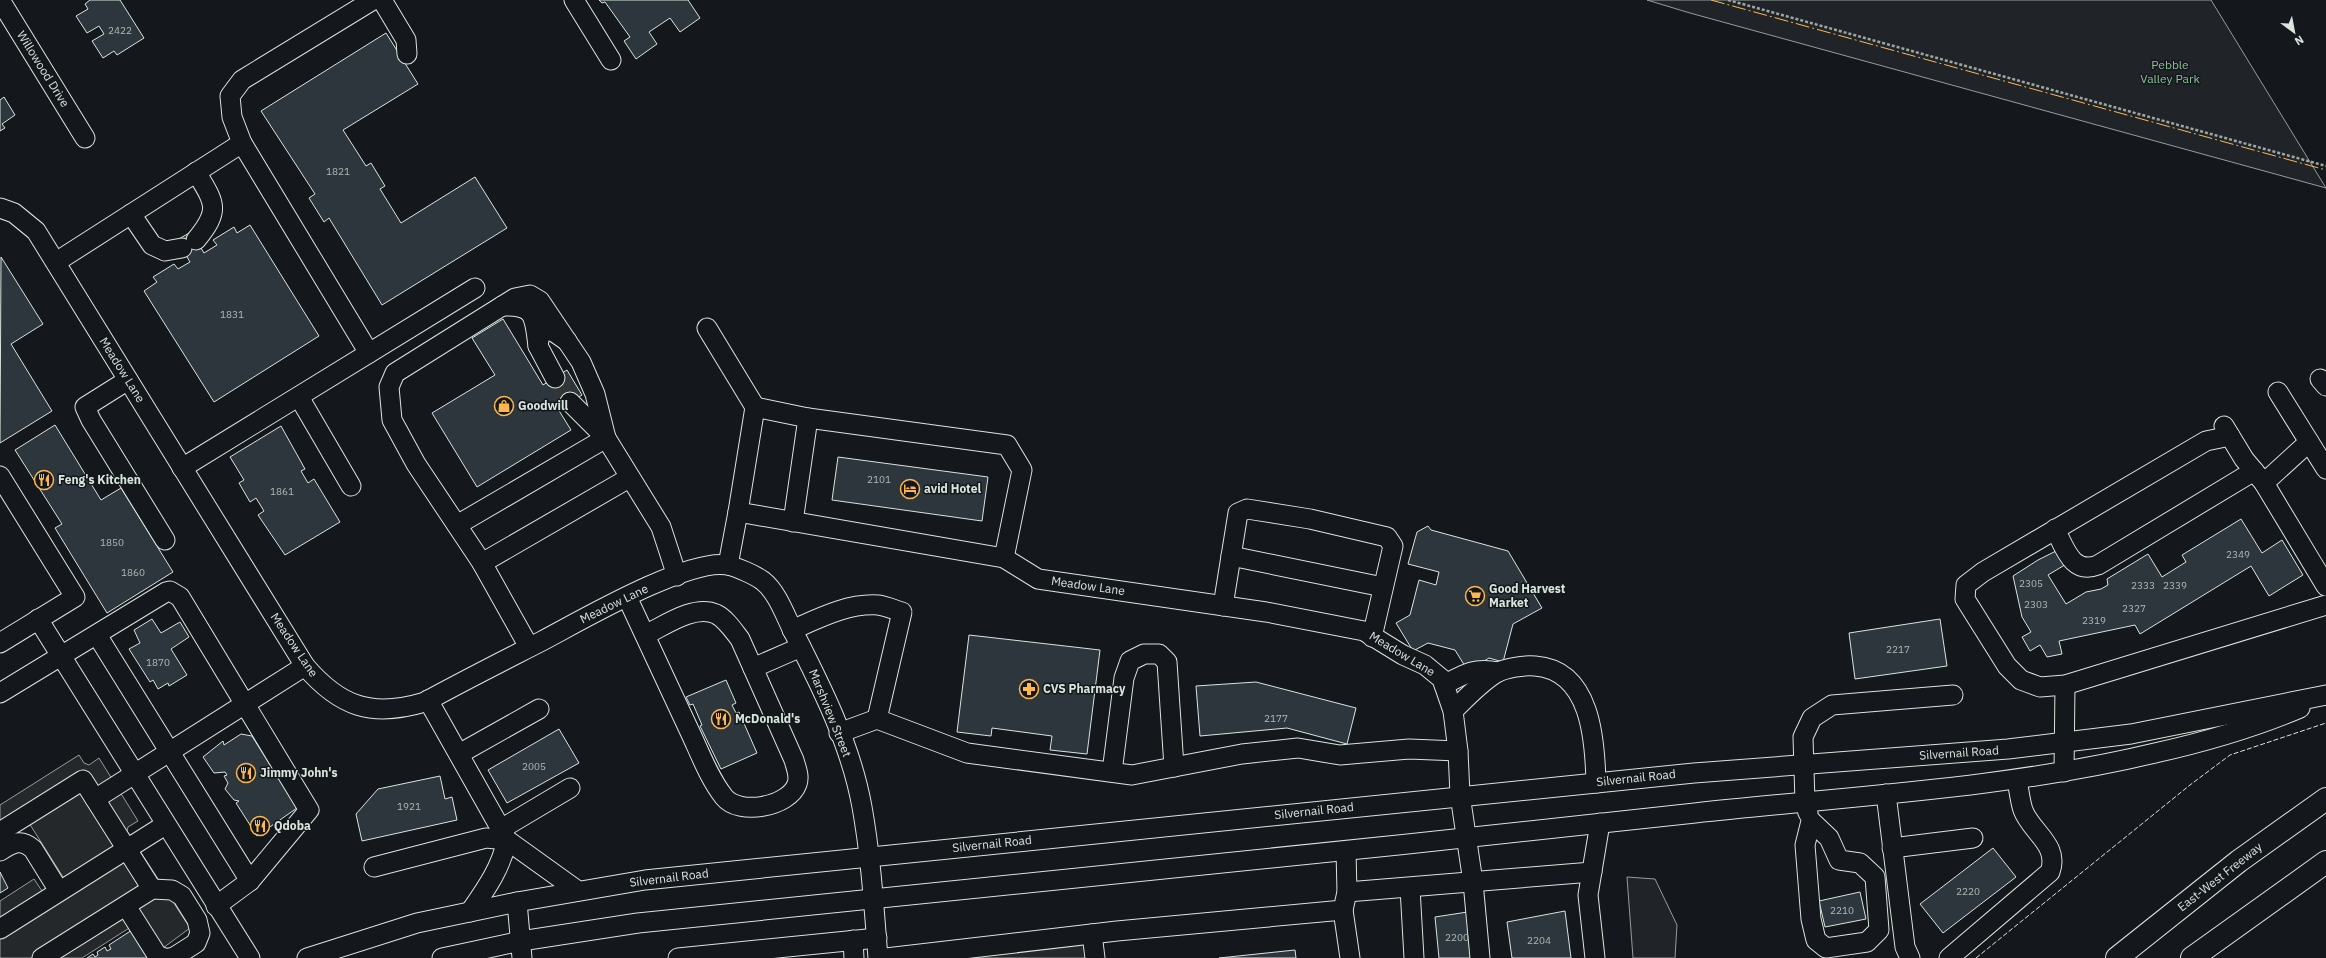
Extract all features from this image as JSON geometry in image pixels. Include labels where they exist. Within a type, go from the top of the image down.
[{"type":"highway","name":"East-West Freeway","points":[[2117,958],[2239,861],[2326,799]]},
{"type":"highway","points":[[2192,958],[2326,862]]},
{"type":"street","name":"Willowood Drive","points":[[0,0],[85,138]]},
{"type":"street","points":[[370,353],[242,143],[232,117],[230,96],[242,80],[373,0]]},
{"type":"street","points":[[382,0],[406,40],[407,54]]},
{"type":"street","points":[[574,0],[611,60]]},
{"type":"street","points":[[56,262],[242,143]]},
{"type":"street","points":[[131,214],[152,245],[165,251],[189,244],[209,224],[213,212],[212,199],[196,172]]},
{"type":"street","name":"Meadow Lane","points":[[0,208],[14,213],[36,232],[56,262],[304,666],[320,684],[334,695],[356,706],[381,710],[404,708],[428,700],[628,597],[677,576],[712,565],[728,565],[762,580]]},
{"type":"street","points":[[182,468],[475,288]]},
{"type":"street","points":[[529,647],[482,564],[416,464],[392,420],[390,387],[395,373],[515,298],[530,295],[540,301],[581,362],[595,394],[606,438]]},
{"type":"street","points":[[502,306],[519,306],[530,312],[535,322],[538,346],[555,378]]},
{"type":"street","points":[[707,328],[755,407],[728,565]]},
{"type":"street","points":[[538,346],[540,334],[546,330],[554,332],[568,341]]},
{"type":"street","points":[[128,380],[85,406],[91,420],[165,540]]},
{"type":"street","points":[[2278,392],[2326,469]]},
{"type":"street","points":[[299,397],[351,486]]},
{"type":"street","points":[[570,402],[606,438],[629,478],[661,527],[677,576]]},
{"type":"street","points":[[738,512],[1004,558],[1022,470],[1007,445],[808,418],[755,407]]},
{"type":"street","points":[[793,522],[808,418]]},
{"type":"street","points":[[2326,586],[2259,477],[2227,430],[2054,529],[1983,572],[1966,584],[1965,599],[2007,666],[2021,680],[2040,687],[2065,685],[2326,605]]},
{"type":"street","points":[[457,525],[606,438]]},
{"type":"street","points":[[2054,529],[2072,560],[2080,566],[2088,569],[2098,565],[2259,477],[2309,442]]},
{"type":"street","points":[[0,476],[75,597],[0,643]]},
{"type":"street","points":[[482,564],[629,478]]},
{"type":"street","points":[[1223,606],[1238,513],[1247,509],[1310,518],[1387,537],[1392,546],[1372,637]]},
{"type":"street","points":[[1231,556],[1383,587]]},
{"type":"street","name":"Meadow Lane","points":[[1004,558],[1038,579],[1223,606],[1364,631],[1403,656],[1425,665],[1442,679],[1453,712],[1458,751],[1460,795],[1473,882],[1480,958]]},
{"type":"street","name":"Marshview Street","points":[[762,580],[770,589],[801,647],[839,733],[854,772],[860,800],[868,858],[878,958]]},
{"type":"street","points":[[0,693],[170,591],[180,597],[309,810],[250,881],[216,906]]},
{"type":"street","points":[[628,597],[645,635],[714,783],[724,798],[732,804],[743,807],[759,807],[778,802],[797,785],[798,776],[794,760],[740,639],[728,624],[717,615],[710,612],[690,613],[645,635]]},
{"type":"street","points":[[792,630],[829,614],[856,607],[879,605],[902,612],[877,719]]},
{"type":"street","points":[[38,620],[250,958]]},
{"type":"street","points":[[98,635],[250,881]]},
{"type":"street","points":[[753,668],[801,647]]},
{"type":"street","points":[[1112,772],[1124,678],[1130,662],[1144,654],[1159,654],[1167,662],[1174,767]]},
{"type":"street","points":[[1453,712],[1484,682],[1498,672],[1527,665],[1557,670],[1583,698],[1595,741],[1596,782]]},
{"type":"street","points":[[95,799],[304,666]]},
{"type":"street","points":[[1444,685],[1465,674],[1483,669],[1498,672]]},
{"type":"street","points":[[2064,772],[2065,685]]},
{"type":"street","points":[[1811,820],[1805,845],[1811,919],[1816,940],[1826,948],[1867,942],[1879,930],[1875,877],[1860,863],[1839,860],[1829,838],[1811,820],[1805,802],[1803,737],[1812,718],[1832,705],[1953,695]]},
{"type":"street","name":"Silvernail Road","points":[[307,958],[417,923],[517,902],[645,880],[868,858],[1460,795],[1804,764],[2008,749],[2132,734],[2326,696]]},
{"type":"street","name":"Silvernail Road","points":[[442,958],[522,949],[638,923],[1346,851],[2017,780],[2123,761],[2240,731],[2326,696]]},
{"type":"street","points":[[428,700],[504,834],[578,891]]},
{"type":"street","points":[[459,754],[539,709]]},
{"type":"street","points":[[839,733],[877,719],[967,753],[1132,775],[1242,754],[1298,748],[1340,755],[1409,750],[1458,751]]},
{"type":"street","points":[[0,832],[83,780],[152,889]]},
{"type":"street","points":[[1949,958],[2050,872],[2054,862],[2052,852],[2023,811],[2017,780]]},
{"type":"street","points":[[374,867],[504,834],[570,788]]},
{"type":"street","points":[[1886,794],[1904,947],[1910,958]]},
{"type":"street","points":[[1595,958],[1588,895],[1600,823]]},
{"type":"street","points":[[0,928],[165,824]]},
{"type":"street","points":[[470,912],[495,875],[504,856],[504,834]]},
{"type":"street","points":[[1892,848],[1974,838]]},
{"type":"street","points":[[0,851],[12,843],[21,841],[28,844],[33,849],[60,891]]},
{"type":"street","points":[[1346,851],[1345,901],[1350,958]]},
{"type":"street","points":[[886,958],[1092,934],[1345,901],[1410,888],[1592,872]]},
{"type":"street","points":[[1410,888],[1414,958]]},
{"type":"street","points":[[42,958],[152,889],[172,890],[182,896],[197,920],[200,933],[196,943],[174,957],[169,958]]},
{"type":"street","points":[[517,902],[522,949]]},
{"type":"street","points":[[126,906],[157,955],[164,958]]},
{"type":"street","points":[[1092,934],[1094,958]]},
{"type":"street","points":[[678,958],[854,949],[877,938]]},
{"type":"path","points":[[1728,0],[2326,166]]},
{"type":"green space","name":"Pebble Valley Park","points":[[1647,0],[2211,0],[2326,188],[1690,13]]},
{"type":"green space","points":[[1627,877],[1655,879],[1677,925],[1675,958],[1633,958]]},
{"type":"shaded area","points":[[79,755],[84,763],[89,765],[99,758],[138,821],[128,827],[127,831],[190,928],[163,948],[145,918],[82,958],[0,958],[0,901],[34,879],[42,891],[63,877],[29,823],[0,824],[0,805]]},
{"type":"shaded area","points":[[1092,934],[1095,958],[886,958]]},
{"type":"building","points":[[90,0],[120,0],[144,38],[117,55],[114,51],[103,58],[92,41],[104,34],[99,26],[87,33],[76,16],[88,9],[85,4]]},
{"type":"building","points":[[599,0],[688,0],[700,18],[680,32],[670,18],[649,32],[657,44],[636,59],[624,41],[630,37],[605,2],[602,3]]},
{"type":"building","points":[[386,33],[418,84],[343,130],[366,166],[371,163],[385,186],[380,189],[401,223],[475,177],[507,228],[382,305],[329,218],[324,222],[309,198],[315,194],[261,111]]},
{"type":"building","points":[[4,97],[15,115],[2,124],[5,128],[0,131],[0,100]]},
{"type":"building","points":[[250,225],[319,336],[214,402],[144,291],[157,282],[153,277],[174,264],[178,269],[190,262],[177,240],[191,232],[204,253],[217,245],[213,240],[234,227],[237,233]]},
{"type":"building","points":[[1,257],[43,324],[11,344],[52,411],[0,443]]},
{"type":"building","name":"Goodwill","points":[[503,319],[543,385],[567,370],[582,395],[558,409],[571,430],[477,487],[432,413],[495,375],[472,338]]},
{"type":"building","points":[[55,425],[101,500],[121,488],[173,572],[107,613],[55,528],[62,524],[15,450]]},
{"type":"building","points":[[281,426],[305,469],[301,471],[308,483],[314,479],[340,522],[285,555],[258,515],[264,511],[256,498],[250,502],[239,483],[244,480],[230,457]]},
{"type":"building","name":"avid Hotel","points":[[838,457],[988,477],[982,521],[832,500]]},
{"type":"building","points":[[2241,519],[2262,553],[2282,540],[2303,575],[2269,596],[2251,566],[2140,634],[2135,625],[2059,641],[2062,654],[2047,657],[2040,645],[2030,651],[2022,637],[2031,632],[2022,617],[2013,576],[2038,560],[2060,549],[2068,563],[2048,575],[2066,604],[2086,592],[2101,589],[2108,585],[2107,579],[2148,554],[2162,577],[2186,562],[2182,555]]},
{"type":"building","name":"Good Harvest Market","points":[[1428,526],[1431,530],[1508,551],[1542,608],[1513,624],[1503,662],[1489,658],[1468,671],[1455,650],[1428,643],[1413,651],[1396,623],[1410,615],[1419,580],[1436,585],[1439,572],[1408,564],[1417,532]]},
{"type":"building","points":[[152,619],[161,633],[180,622],[189,637],[171,649],[187,675],[169,686],[168,683],[158,689],[153,680],[150,682],[129,649],[140,643],[134,630]]},
{"type":"building","points":[[1940,619],[1947,666],[1855,679],[1849,633]]},
{"type":"building","name":"CVS Pharmacy","points":[[969,635],[1100,650],[1087,754],[1050,750],[1052,736],[992,728],[991,736],[957,732]]},
{"type":"building","name":"McDonald's","points":[[726,680],[736,703],[732,705],[736,713],[739,712],[757,753],[721,769],[700,726],[702,725],[693,704],[690,705],[686,697]]},
{"type":"building","points":[[1256,682],[1356,708],[1347,744],[1287,728],[1200,736],[1196,686]]},
{"type":"building","points":[[559,729],[579,763],[507,803],[488,770]]},
{"type":"building","points":[[241,734],[252,736],[297,808],[257,836],[236,803],[239,801],[234,800],[225,789],[228,783],[224,776],[227,775],[225,772],[214,773],[203,757],[223,741],[224,745]]},
{"type":"building","points":[[440,776],[445,799],[452,797],[457,820],[362,841],[356,814],[378,789]]},
{"type":"building","points":[[1993,848],[2016,877],[1943,933],[1920,904]]},
{"type":"building","points":[[0,872],[8,888],[0,893]]},
{"type":"building","points":[[1860,892],[1866,919],[1825,927],[1819,901]]},
{"type":"building","points":[[1474,911],[1479,958],[1439,958],[1435,917]]},
{"type":"building","points":[[1565,911],[1571,958],[1512,958],[1507,922]]},
{"type":"building","points":[[132,930],[149,958],[87,958],[93,954],[95,957],[98,955],[97,952],[105,947],[107,951],[111,949],[109,945]]},
{"type":"building","points":[[1295,950],[1296,958],[1219,958]]},
{"type":"tunnel","points":[[555,378],[570,402]]},
{"type":"fence","points":[[1976,958],[2190,785],[2230,755],[2326,723]]},
{"type":"power","points":[[1711,0],[2326,170]]},
{"type":"place","name":"Goodwill","points":[[504,406]]},
{"type":"place","name":"Feng's Kitchen","points":[[44,480]]},
{"type":"place","name":"avid Hotel","points":[[910,489]]},
{"type":"place","name":"Good Harvest Market","points":[[1475,596]]},
{"type":"place","name":"CVS Pharmacy","points":[[1029,689]]},
{"type":"place","name":"McDonald's","points":[[721,719]]},
{"type":"place","name":"Jimmy John's","points":[[246,773]]},
{"type":"place","name":"Qdoba","points":[[260,826]]}]
